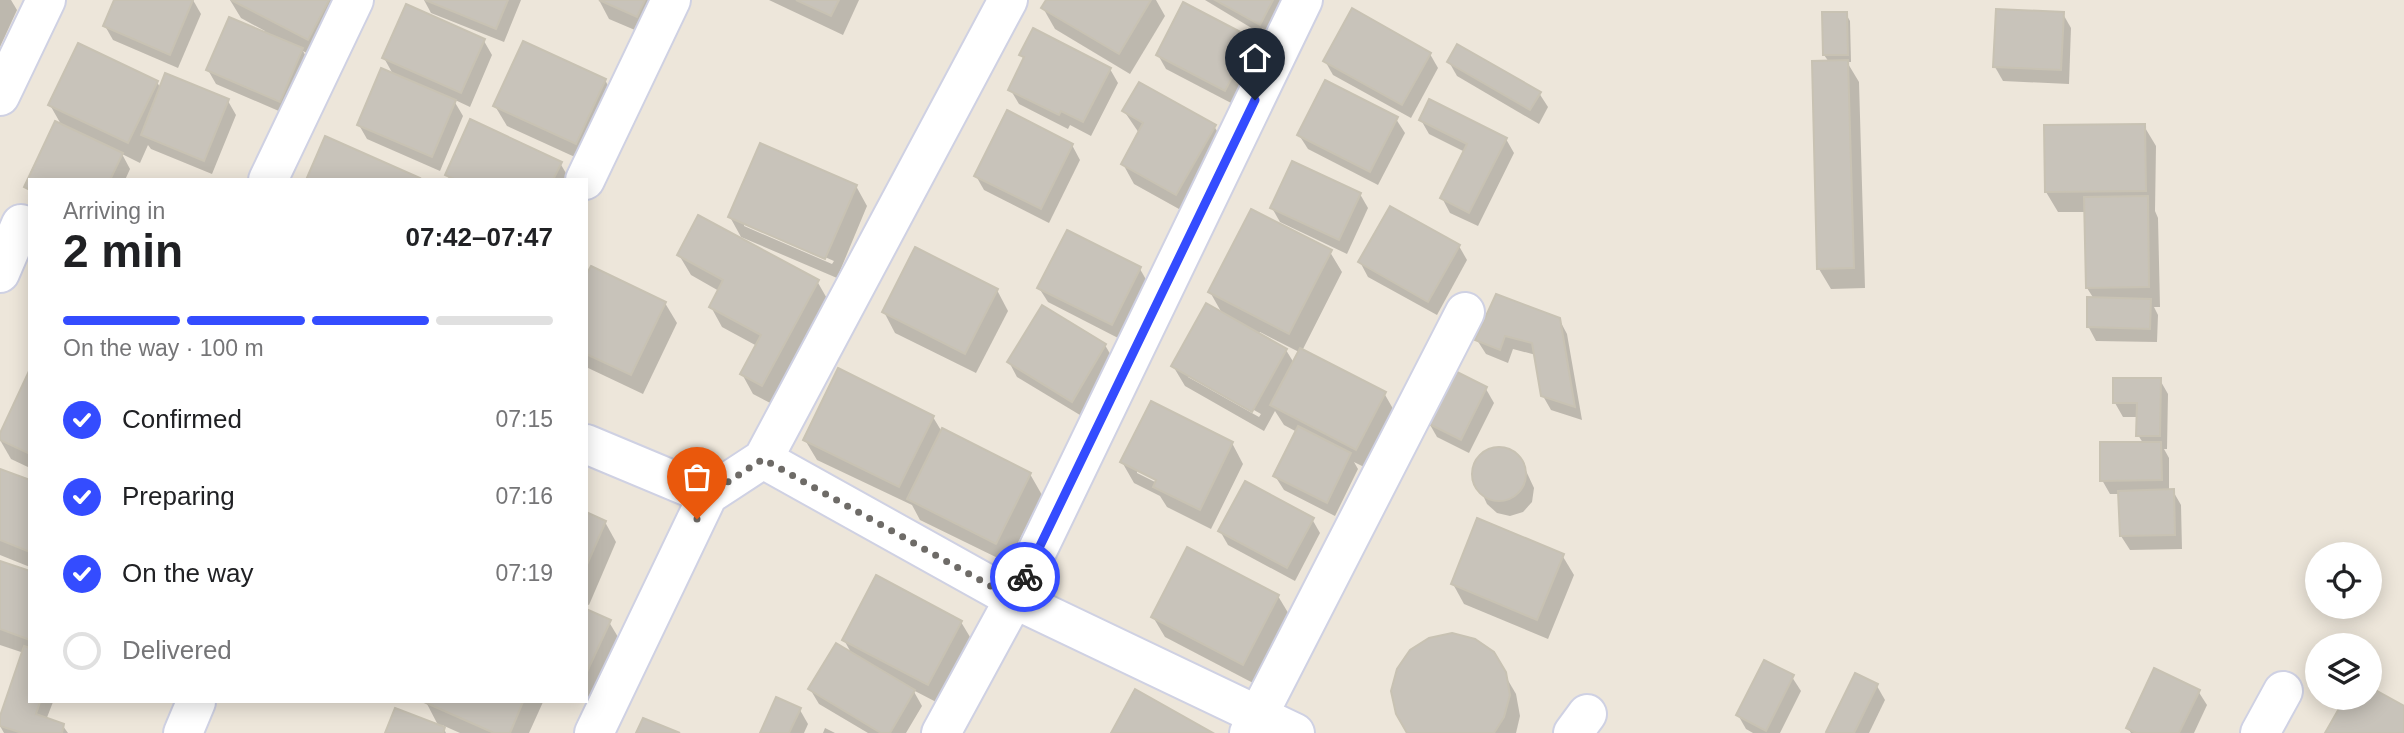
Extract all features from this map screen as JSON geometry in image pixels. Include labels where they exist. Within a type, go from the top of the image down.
[{"type":"street","points":[[0,96],[46,0]]},
{"type":"street","points":[[269,178],[354,0]]},
{"type":"street","points":[[586,178],[671,0]]},
{"type":"street","points":[[594,733],[708,495],[763,459],[1008,0]]},
{"type":"street","points":[[941,733],[1014,599],[1303,0]]},
{"type":"street","points":[[0,273],[17,222]]},
{"type":"street","points":[[1253,725],[1465,312]]},
{"type":"street","points":[[588,445],[708,495]]},
{"type":"street","points":[[763,459],[1014,599],[1253,725],[1295,733]]},
{"type":"street","points":[[2260,733],[2283,691]]},
{"type":"street","points":[[183,733],[196,703]]},
{"type":"building","points":[[114,0],[193,0],[170,55],[103,26]]},
{"type":"building","points":[[231,0],[329,0],[308,40]]},
{"type":"building","points":[[425,0],[508,0],[496,29]]},
{"type":"building","points":[[599,0],[645,0],[637,17]]},
{"type":"building","points":[[796,0],[839,0],[831,16]]},
{"type":"building","points":[[1046,0],[1151,0],[1119,54],[1041,8]]},
{"type":"building","points":[[1215,0],[1273,0],[1260,25]]},
{"type":"building","points":[[1183,2],[1252,38],[1225,91],[1156,55]]},
{"type":"building","points":[[406,4],[485,39],[461,93],[382,58]]},
{"type":"building","points":[[1352,8],[1431,53],[1402,105],[1323,61]]},
{"type":"building","points":[[1996,9],[2064,12],[2061,70],[1993,67]]},
{"type":"building","points":[[1822,12],[1847,12],[1848,55],[1823,55]]},
{"type":"building","points":[[229,17],[303,48],[280,102],[206,70]]},
{"type":"building","points":[[1033,28],[1111,68],[1083,122],[1061,111],[1059,115],[1008,90],[1024,57],[1019,55]]},
{"type":"building","points":[[523,41],[606,79],[576,144],[493,106]]},
{"type":"building","points":[[78,43],[158,81],[128,143],[48,105]]},
{"type":"building","points":[[1457,44],[1541,92],[1530,110],[1447,62]]},
{"type":"building","points":[[1848,60],[1854,268],[1817,269],[1812,61]]},
{"type":"building","points":[[381,68],[456,100],[432,157],[357,125]]},
{"type":"building","points":[[165,73],[229,99],[204,161],[141,135]]},
{"type":"building","points":[[1325,80],[1398,117],[1370,172],[1297,135]]},
{"type":"building","points":[[1139,82],[1216,125],[1176,195],[1121,164],[1143,123],[1122,111]]},
{"type":"building","points":[[1429,99],[1507,138],[1469,213],[1440,198],[1467,144],[1419,120]]},
{"type":"building","points":[[1007,110],[1073,144],[1041,209],[974,176]]},
{"type":"building","points":[[470,119],[562,162],[554,178],[452,178],[445,175]]},
{"type":"building","points":[[55,121],[123,153],[111,178],[28,178]]},
{"type":"building","points":[[2145,124],[2146,191],[2045,192],[2044,125]]},
{"type":"building","points":[[325,136],[420,178],[307,178]]},
{"type":"building","points":[[760,143],[857,185],[825,259],[728,217]]},
{"type":"building","points":[[1292,161],[1361,193],[1339,240],[1270,208]]},
{"type":"building","points":[[2148,196],[2149,287],[2086,288],[2084,197]]},
{"type":"building","points":[[1390,206],[1460,245],[1428,302],[1358,262]]},
{"type":"building","points":[[1251,209],[1332,250],[1289,334],[1208,292]]},
{"type":"building","points":[[698,215],[819,280],[762,386],[740,374],[761,335],[709,307],[723,280],[677,255]]},
{"type":"building","points":[[1067,230],[1141,267],[1112,325],[1037,288]]},
{"type":"building","points":[[915,247],[998,289],[965,354],[882,312]]},
{"type":"building","points":[[591,266],[666,302],[631,375],[588,355],[588,271]]},
{"type":"building","points":[[1496,294],[1560,318],[1575,407],[1541,396],[1532,343],[1505,336],[1500,350],[1475,340]]},
{"type":"building","points":[[2087,297],[2151,299],[2150,329],[2087,327]]},
{"type":"building","points":[[1206,303],[1287,349],[1252,412],[1171,366]]},
{"type":"building","points":[[1042,305],[1106,344],[1072,402],[1007,362]]},
{"type":"building","points":[[1300,348],[1386,392],[1356,450],[1270,405]]},
{"type":"building","points":[[838,368],[934,416],[899,487],[803,440]]},
{"type":"building","points":[[1453,370],[1487,387],[1461,440],[1427,423]]},
{"type":"building","points":[[28,373],[28,453],[0,440],[0,433]]},
{"type":"building","points":[[2113,378],[2161,378],[2160,436],[2136,436],[2137,403],[2113,403]]},
{"type":"building","points":[[1151,401],[1233,442],[1200,510],[1153,487],[1156,480],[1120,462]]},
{"type":"building","points":[[1298,426],[1351,453],[1327,503],[1273,476]]},
{"type":"building","points":[[942,428],[1031,473],[996,544],[907,499]]},
{"type":"building","points":[[2100,442],[2161,442],[2162,480],[2100,481]]},
{"type":"building","points":[[1499,447],[1518,455],[1526,474],[1518,493],[1499,501],[1480,493],[1472,474],[1480,455]]},
{"type":"building","points":[[0,469],[28,479],[28,551],[0,540]]},
{"type":"building","points":[[1245,481],[1314,518],[1287,568],[1218,531]]},
{"type":"building","points":[[2174,489],[2175,535],[2120,536],[2118,491]]},
{"type":"building","points":[[588,513],[606,521],[588,562]]},
{"type":"building","points":[[1477,518],[1564,554],[1537,620],[1451,584]]},
{"type":"building","points":[[1187,547],[1279,595],[1243,665],[1151,617]]},
{"type":"building","points":[[0,561],[28,570],[28,639],[0,629]]},
{"type":"building","points":[[876,575],[962,621],[928,685],[842,640]]},
{"type":"building","points":[[588,610],[611,620],[588,670]]},
{"type":"building","points":[[1452,633],[1475,639],[1494,652],[1506,672],[1510,695],[1504,717],[1494,733],[1407,733],[1396,714],[1391,691],[1397,669],[1410,650],[1429,638]]},
{"type":"building","points":[[836,643],[915,690],[890,733],[881,733],[808,689]]},
{"type":"building","points":[[24,646],[28,647],[28,703],[40,703],[36,714],[64,724],[62,733],[22,733],[0,726],[0,716]]},
{"type":"building","points":[[1764,660],[1794,675],[1766,731],[1736,715]]},
{"type":"building","points":[[2154,668],[2200,690],[2179,733],[2136,733],[2126,728]]},
{"type":"building","points":[[1855,673],[1878,684],[1854,733],[1828,733],[1826,732]]},
{"type":"building","points":[[1135,689],[1213,733],[1111,733]]},
{"type":"building","points":[[2382,694],[2404,706],[2404,733],[2325,733],[2338,710],[2382,710]]},
{"type":"building","points":[[776,697],[801,708],[789,733],[760,733]]},
{"type":"building","points":[[426,703],[523,703],[510,733],[494,733]]},
{"type":"building","points":[[395,708],[445,727],[443,733],[385,733]]},
{"type":"building","points":[[643,718],[680,733],[636,733]]},
{"type":"way so far","points":[[697,519],[708,495],[763,459],[1014,599],[1025,577]]},
{"type":"route","points":[[1025,577],[1255,100]]}]
